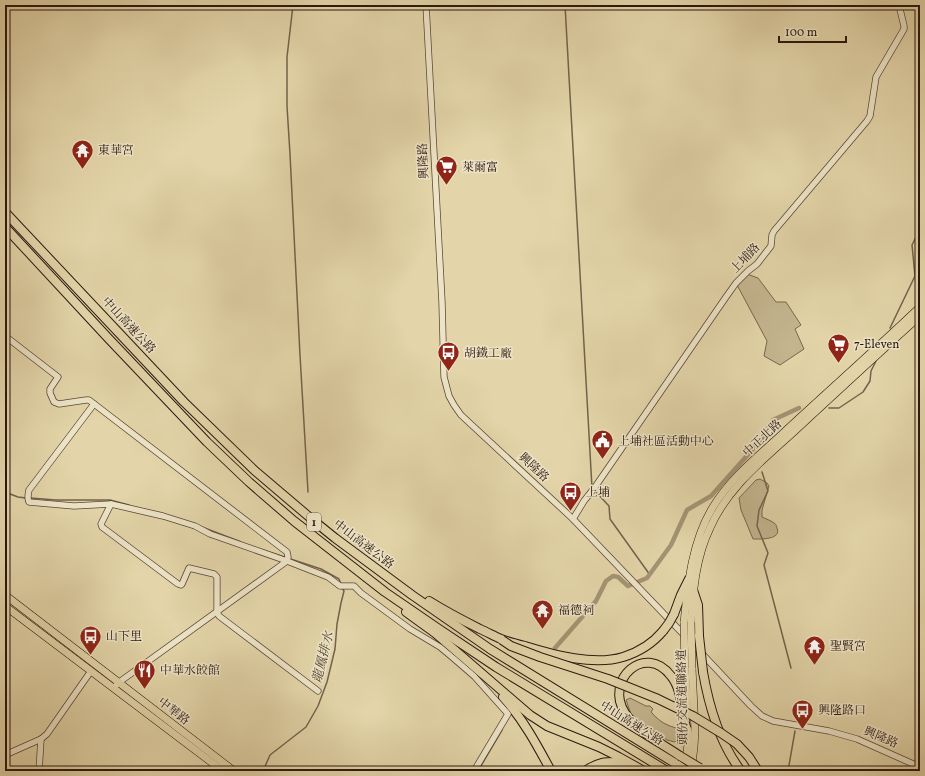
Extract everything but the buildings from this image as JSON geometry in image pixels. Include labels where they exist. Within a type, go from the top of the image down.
[{"type":"highway","name":"中山高速公路","points":[[5,212],[184,402],[244,460],[314,521],[412,595],[490,649],[687,771]]},
{"type":"highway","name":"中山高速公路","points":[[5,227],[207,442],[249,482],[294,521],[385,592],[496,667],[667,771]]},
{"type":"highway","points":[[502,640],[544,652],[570,657],[590,659],[611,659],[623,657],[654,641],[663,631],[674,614],[689,579]]},
{"type":"highway","points":[[399,585],[407,586],[452,614],[512,646],[658,699],[693,716],[737,744],[749,757],[758,771]]},
{"type":"highway","points":[[693,590],[698,605],[699,636],[707,693],[725,746],[741,771]]},
{"type":"highway","points":[[385,592],[406,612],[435,633],[530,715],[547,726],[599,747],[644,771]]},
{"type":"highway","points":[[470,663],[488,680],[511,706],[535,741],[551,771]]},
{"type":"highway","points":[[688,734],[679,695],[672,677],[663,668],[653,663],[639,664],[630,669],[623,677],[620,690],[621,705],[624,711],[640,730],[702,770]]},
{"type":"highway","points":[[585,771],[596,764],[604,762],[627,762]]},
{"type":"main road","name":"中正北路","points":[[688,623],[686,599],[694,553],[702,530],[713,507],[737,477],[811,406],[879,346],[920,307]]},
{"type":"main road","name":"中正北路","points":[[688,623],[700,554],[715,517],[733,491],[752,471],[864,366],[920,316]]},
{"type":"main road","name":"中華路","points":[[5,595],[93,668]]},
{"type":"main road","name":"中華路","points":[[5,606],[234,771]]},
{"type":"main road","name":"頭份交流道聯絡道","points":[[681,768],[688,744],[688,623]]},
{"type":"main road","name":"頭份交流道聯絡道","points":[[689,668],[695,730],[691,771]]},
{"type":"main road","name":"中華路","points":[[116,685],[223,771]]},
{"type":"street","name":"興隆路","points":[[426,5],[442,302],[444,378],[449,396],[454,405],[461,415],[573,518],[762,716],[773,721],[829,731],[857,739],[920,767]]},
{"type":"street","name":"上埔路","points":[[573,518],[736,283],[757,264],[771,246],[774,231],[868,121],[876,76],[904,29],[899,5]]},
{"type":"street","points":[[5,336],[58,377],[50,389],[54,402],[59,404],[89,400],[287,552],[287,561],[116,685]]},
{"type":"street","points":[[94,404],[29,490],[29,502],[74,506],[111,504],[162,516],[195,526],[210,534],[328,577],[340,586],[354,586],[361,593],[410,629],[440,647],[474,676],[508,714],[474,771]]},
{"type":"street","points":[[111,504],[101,524],[102,527],[180,585],[182,584],[189,568],[216,575],[217,612],[219,616],[318,691]]},
{"type":"street","points":[[5,755],[42,740],[93,668]]},
{"type":"street","points":[[39,771],[42,740]]},
{"type":"shaded area","points":[[747,274],[758,278],[776,302],[786,302],[801,325],[795,329],[804,349],[780,365],[764,356],[767,341],[737,285]]},
{"type":"shaded area","points":[[760,479],[769,486],[762,510],[762,517],[775,524],[778,532],[770,538],[753,539],[741,510],[739,498],[756,480]]},
{"type":"shaded area","points":[[630,698],[646,706],[650,706],[653,709],[651,712],[658,719],[667,725],[679,729],[682,736],[681,739],[674,742],[667,740],[643,724],[631,714],[626,700]]},
{"type":"waterway","points":[[293,5],[287,57],[287,106],[308,492]]},
{"type":"waterway","points":[[565,5],[592,488]]},
{"type":"waterway","points":[[890,328],[915,276],[912,245],[920,229]]},
{"type":"waterway","points":[[829,408],[839,408],[863,392],[870,381],[871,371],[877,359]]},
{"type":"waterway","points":[[555,648],[596,601],[606,581],[613,576],[618,577],[628,586],[647,578],[671,545],[687,510],[711,496],[761,440],[773,420],[799,408]]},
{"type":"waterway","points":[[762,472],[768,491],[759,510],[757,526],[768,553],[764,565],[791,668]]},
{"type":"waterway","points":[[595,491],[609,506],[610,519],[650,575]]},
{"type":"waterway","points":[[5,492],[18,497],[26,498]]},
{"type":"waterway","points":[[30,498],[56,500],[110,500],[129,505]]},
{"type":"waterway","points":[[202,527],[241,542]]},
{"type":"waterway","points":[[260,549],[321,569],[339,579],[341,584]]},
{"type":"waterway","name":"龍鳳排水","points":[[263,771],[270,755],[306,727],[318,706],[327,682],[335,649],[337,624],[344,591],[342,588]]},
{"type":"waterway","points":[[478,771],[502,730]]},
{"type":"waterway","points":[[788,771],[795,731]]},
{"type":"place","name":"東華宮","points":[[82,170]]},
{"type":"place","name":"萊爾富","points":[[447,186]]},
{"type":"place","name":"7-Eleven","points":[[838,364]]},
{"type":"place","name":"胡鐵工廠","points":[[448,372]]},
{"type":"place","name":"上埔社區活動中心","points":[[603,460]]},
{"type":"place","name":"上埔","points":[[571,512]]},
{"type":"place","name":"福德祠","points":[[542,630]]},
{"type":"place","name":"山下里","points":[[91,656]]},
{"type":"place","name":"聖賢宮","points":[[815,666]]},
{"type":"place","name":"中華水餃館","points":[[145,690]]},
{"type":"place","name":"興隆路口","points":[[803,730]]}]
